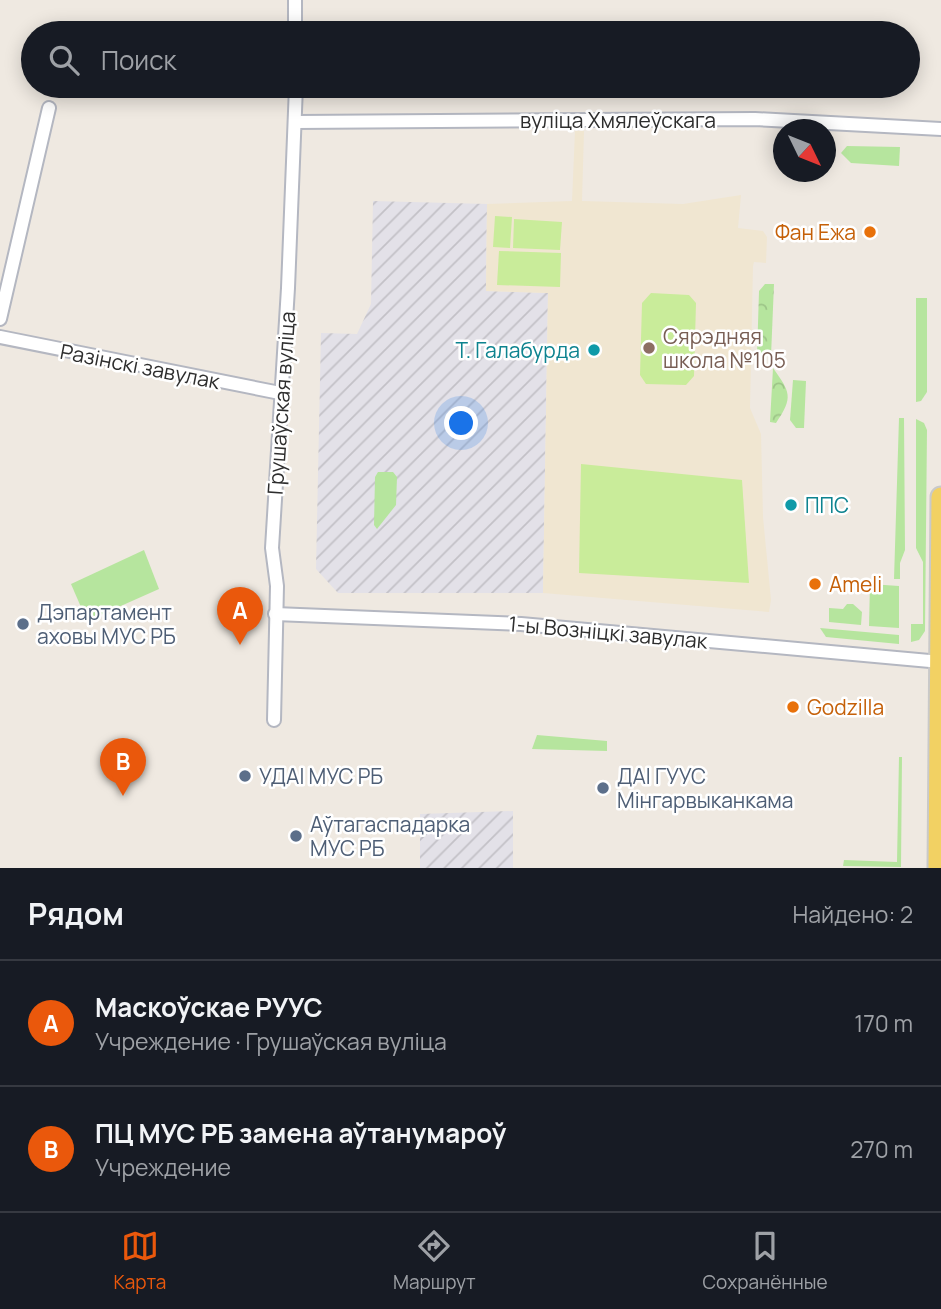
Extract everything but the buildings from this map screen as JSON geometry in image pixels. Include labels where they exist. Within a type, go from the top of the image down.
[{"type":"main road","points":[[938,868],[941,497]]},
{"type":"street","points":[[295,0],[295,21]]},
{"type":"street","name":"Грушаўская вуліца","points":[[274,720],[276,586],[271,559],[296,98]]},
{"type":"street","points":[[0,319],[49,108]]},
{"type":"street","name":"вуліца Хмялеўскага","points":[[295,122],[755,119],[941,129]]},
{"type":"street","name":"Разінскі завулак","points":[[0,337],[280,393]]},
{"type":"street","name":"1-ы Возніцкі завулак","points":[[275,614],[521,624],[940,662]]},
{"type":"shaded area","name":"Сярэдняя школа №105","points":[[575,131],[584,131],[582,201],[683,204],[741,195],[738,228],[763,231],[767,237],[766,263],[754,262],[753,266],[750,408],[761,434],[763,517],[771,600],[769,612],[543,593],[548,293],[486,291],[487,204],[572,201]]},
{"type":"shaded area","points":[[373,201],[487,204],[486,291],[548,293],[543,593],[338,593],[316,569],[321,333],[357,334],[371,304]]},
{"type":"shaded area","points":[[513,811],[513,868],[420,868],[420,814]]},
{"type":"green space","points":[[847,146],[900,147],[899,166],[851,163],[841,153]]},
{"type":"green space","points":[[495,216],[512,217],[510,248],[493,247]]},
{"type":"green space","points":[[514,219],[562,222],[560,250],[513,248]]},
{"type":"green space","points":[[499,251],[561,253],[560,287],[497,285]]},
{"type":"green space","points":[[765,284],[774,284],[771,356],[757,355],[759,291]]},
{"type":"green space","points":[[651,293],[689,295],[696,303],[694,376],[686,385],[646,384],[640,375],[642,303]]},
{"type":"green space","points":[[916,298],[927,298],[927,392],[921,401],[916,402]]},
{"type":"green space","points":[[773,368],[788,395],[786,407],[776,423],[770,422]]},
{"type":"green space","points":[[793,380],[806,381],[804,428],[796,428],[790,420]]},
{"type":"green space","points":[[899,418],[904,418],[905,550],[900,563],[900,579],[894,579]]},
{"type":"green space","points":[[916,419],[924,423],[927,430],[925,631],[919,640],[911,642],[911,624],[923,624],[923,562],[916,548]]},
{"type":"green space","points":[[581,464],[742,480],[749,583],[579,573]]},
{"type":"green space","points":[[378,472],[393,472],[397,477],[396,505],[377,529],[374,525],[375,477]]},
{"type":"green space","points":[[144,550],[159,589],[87,621],[71,584]]},
{"type":"green space","points":[[870,584],[899,586],[899,628],[869,626]]},
{"type":"green space","points":[[847,604],[853,604],[862,612],[861,625],[829,622],[829,608],[843,609]]},
{"type":"green space","points":[[820,628],[899,635],[899,644],[826,637]]},
{"type":"green space","points":[[537,735],[607,741],[607,751],[532,749]]},
{"type":"green space","points":[[899,757],[902,757],[901,867],[843,866],[844,860],[897,862]]},
{"type":"place","name":"Фан Ежа","points":[[870,232]]},
{"type":"place","name":"Сярэдняя школа №105","points":[[649,348]]},
{"type":"place","name":"Т. Галабурда","points":[[594,350]]},
{"type":"place","name":"ППС","points":[[791,505]]},
{"type":"place","name":"Ameli","points":[[815,584]]},
{"type":"place","name":"Дэпартамент аховы МУС РБ","points":[[23,624]]},
{"type":"place","name":"Маскоўскае РУУС","points":[[240,645]]},
{"type":"place","name":"Godzilla","points":[[793,707]]},
{"type":"place","name":"УДАІ МУС РБ","points":[[245,776]]},
{"type":"place","name":"ДАІ ГУУС Мінгарвыканкама","points":[[603,788]]},
{"type":"place","name":"ПЦ МУС РБ замена аўтанумароў","points":[[123,796]]},
{"type":"place","name":"Аўтагаспадарка МУС РБ","points":[[296,836]]}]
